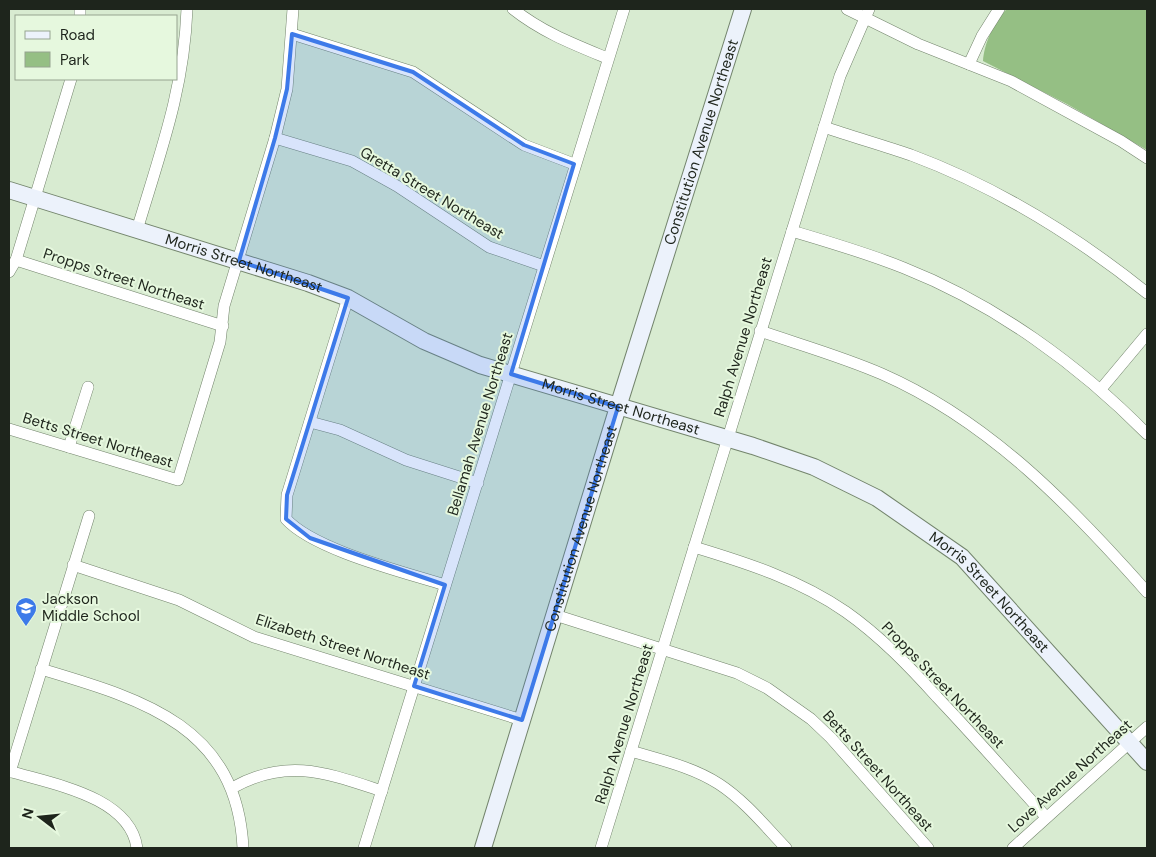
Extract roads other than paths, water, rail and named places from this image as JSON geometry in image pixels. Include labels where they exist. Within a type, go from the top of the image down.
[{"type":"street","points":[[137,230],[180,83],[186,44],[187,9]]},
{"type":"street","points":[[223,326],[224,306],[276,138],[287,89],[293,9]]},
{"type":"street","points":[[513,9],[533,24],[562,40],[607,58]]},
{"type":"street","name":"Bellamah Avenue Northeast","points":[[364,848],[478,483],[574,164],[624,9]]},
{"type":"street","name":"Constitution Avenue Northeast","points":[[483,848],[618,407],[743,9]]},
{"type":"street","points":[[847,9],[866,13],[918,44],[1011,81],[1056,104],[1147,158]]},
{"type":"street","points":[[968,64],[982,36],[999,9]]},
{"type":"street","name":"Ralph Avenue Northeast","points":[[601,848],[845,59],[866,13]]},
{"type":"street","points":[[292,34],[413,72],[524,145],[574,164]]},
{"type":"street","points":[[9,272],[16,260],[71,80]]},
{"type":"street","points":[[824,127],[911,155],[1012,201],[1081,243],[1147,293]]},
{"type":"street","name":"Gretta Street Northeast","points":[[276,138],[352,161],[397,186],[489,247],[544,266]]},
{"type":"street","name":"Morris Street Northeast","points":[[9,190],[239,261],[348,298],[424,341],[480,365],[728,438],[814,468],[859,489],[906,516],[962,557],[1147,762]]},
{"type":"street","points":[[792,231],[904,268],[955,292],[997,315],[1054,353],[1101,389],[1147,434]]},
{"type":"street","name":"Propps Street Northeast","points":[[16,260],[223,326]]},
{"type":"street","points":[[348,298],[287,495],[286,519],[295,529],[310,538],[347,553],[445,585]]},
{"type":"street","name":"Betts Street Northeast","points":[[9,430],[178,480],[223,326]]},
{"type":"street","points":[[760,331],[883,375],[964,421],[1000,446],[1042,482],[1147,592]]},
{"type":"street","points":[[1101,389],[1147,334]]},
{"type":"street","points":[[69,448],[88,387]]},
{"type":"street","points":[[310,422],[340,430],[406,460],[478,483]]},
{"type":"street","points":[[89,516],[10,772],[103,803],[118,812],[128,824],[136,837],[137,848]]},
{"type":"street","name":"Propps Street Northeast","points":[[694,547],[748,563],[782,576],[845,611],[872,632],[926,684],[1046,818]]},
{"type":"street","name":"Elizabeth Street Northeast","points":[[73,565],[179,600],[254,637],[522,720]]},
{"type":"street","name":"Betts Street Northeast","points":[[555,616],[737,673],[767,688],[811,719],[831,738],[928,848]]},
{"type":"street","points":[[41,669],[98,686],[150,706],[190,734],[211,756],[232,788],[240,816],[243,848]]},
{"type":"street","name":"Love Avenue Northeast","points":[[1013,848],[1147,727]]},
{"type":"street","points":[[631,751],[690,769],[718,783],[748,807],[786,848]]},
{"type":"street","points":[[232,788],[277,770],[298,769],[318,771],[382,791]]},
{"type":"place","name":"Jackson Middle School","points":[[26,627]]}]
